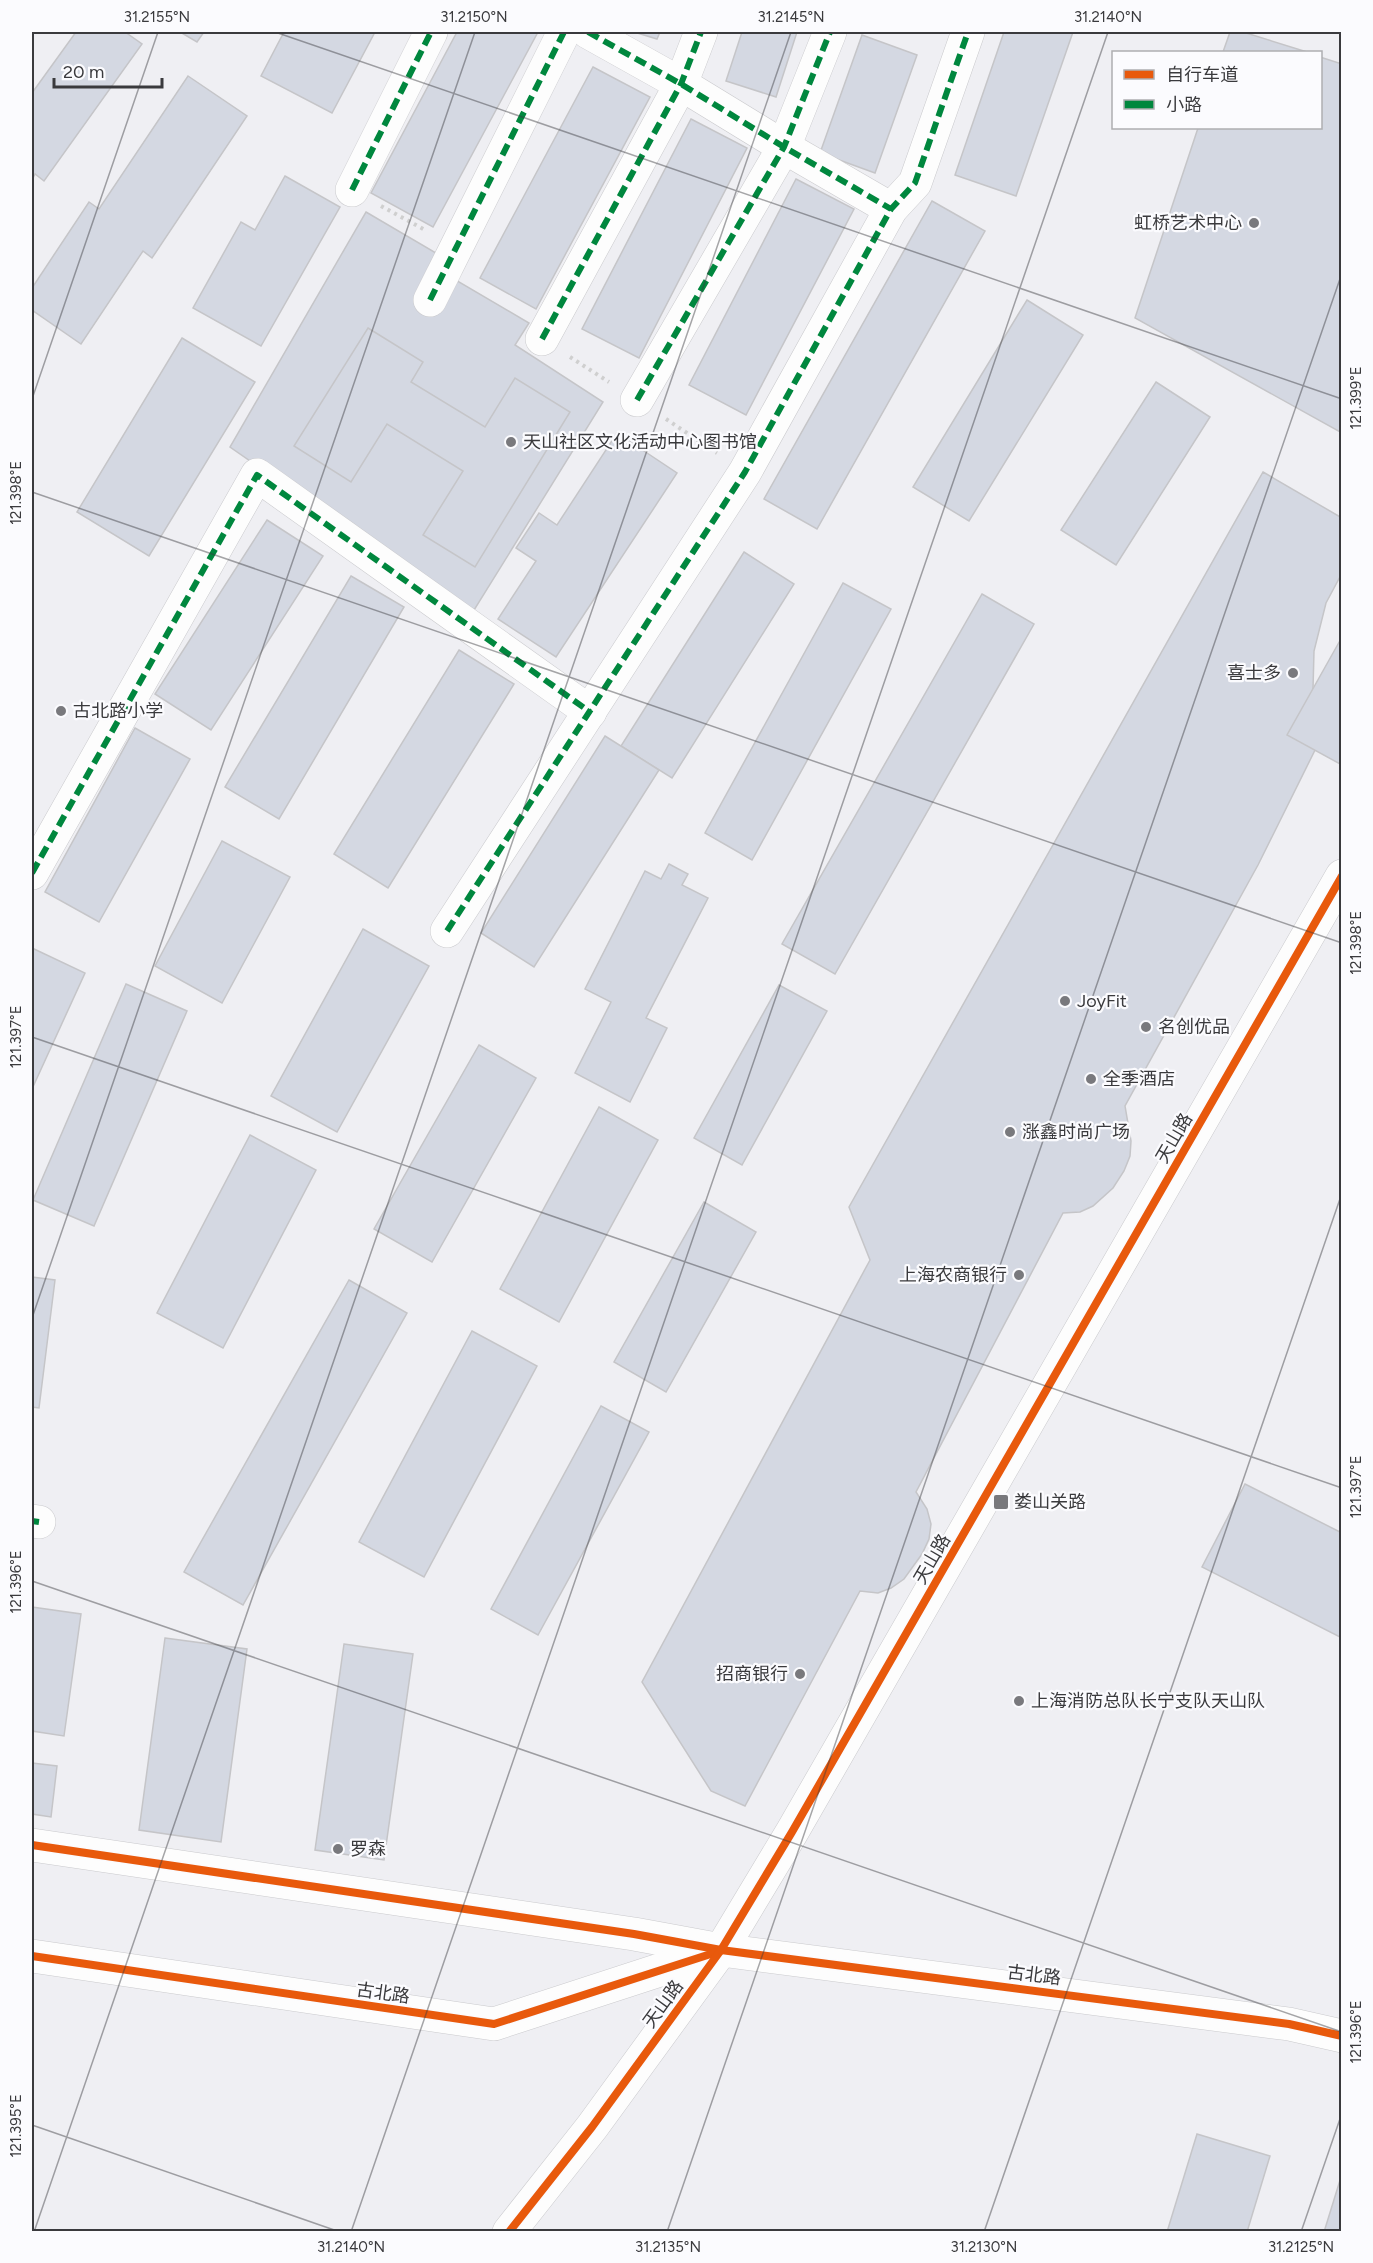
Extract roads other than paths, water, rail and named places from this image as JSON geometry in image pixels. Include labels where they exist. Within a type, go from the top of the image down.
[{"type":"main road","points":[[352,190],[431,32]]},
{"type":"main road","points":[[430,300],[564,32]]},
{"type":"main road","points":[[588,32],[681,84],[891,209]]},
{"type":"main road","points":[[542,339],[681,84],[701,32]]},
{"type":"main road","points":[[637,399],[784,147],[830,32]]},
{"type":"main road","points":[[447,932],[745,472],[891,209],[915,183],[968,32]]},
{"type":"main road","points":[[32,873],[257,475],[590,712]]},
{"type":"main road","name":"天山路","points":[[509,2232],[592,2127],[721,1950],[798,1821],[1341,876]]},
{"type":"main road","name":"古北路","points":[[32,1845],[634,1934],[721,1950],[1289,2024],[1341,2036]]},
{"type":"main road","name":"古北路","points":[[32,1956],[494,2024],[721,1950]]},
{"type":"place","name":"虹桥艺术中心","points":[[1254,223]]},
{"type":"place","name":"天山社区文化活动中心图书馆","points":[[511,442]]},
{"type":"place","name":"喜士多","points":[[1293,673]]},
{"type":"place","name":"古北路小学","points":[[61,711]]},
{"type":"place","name":"JoyFit","points":[[1065,1001]]},
{"type":"place","name":"名创优品","points":[[1146,1027]]},
{"type":"place","name":"全季酒店","points":[[1091,1079]]},
{"type":"place","name":"涨鑫时尚广场","points":[[1010,1132]]},
{"type":"place","name":"上海农商银行","points":[[1019,1275]]},
{"type":"place","name":"娄山关路","points":[[1001,1502]]},
{"type":"place","name":"招商银行","points":[[800,1674]]},
{"type":"place","name":"上海消防总队长宁支队天山队","points":[[1019,1701]]},
{"type":"place","name":"罗森","points":[[338,1849]]}]
